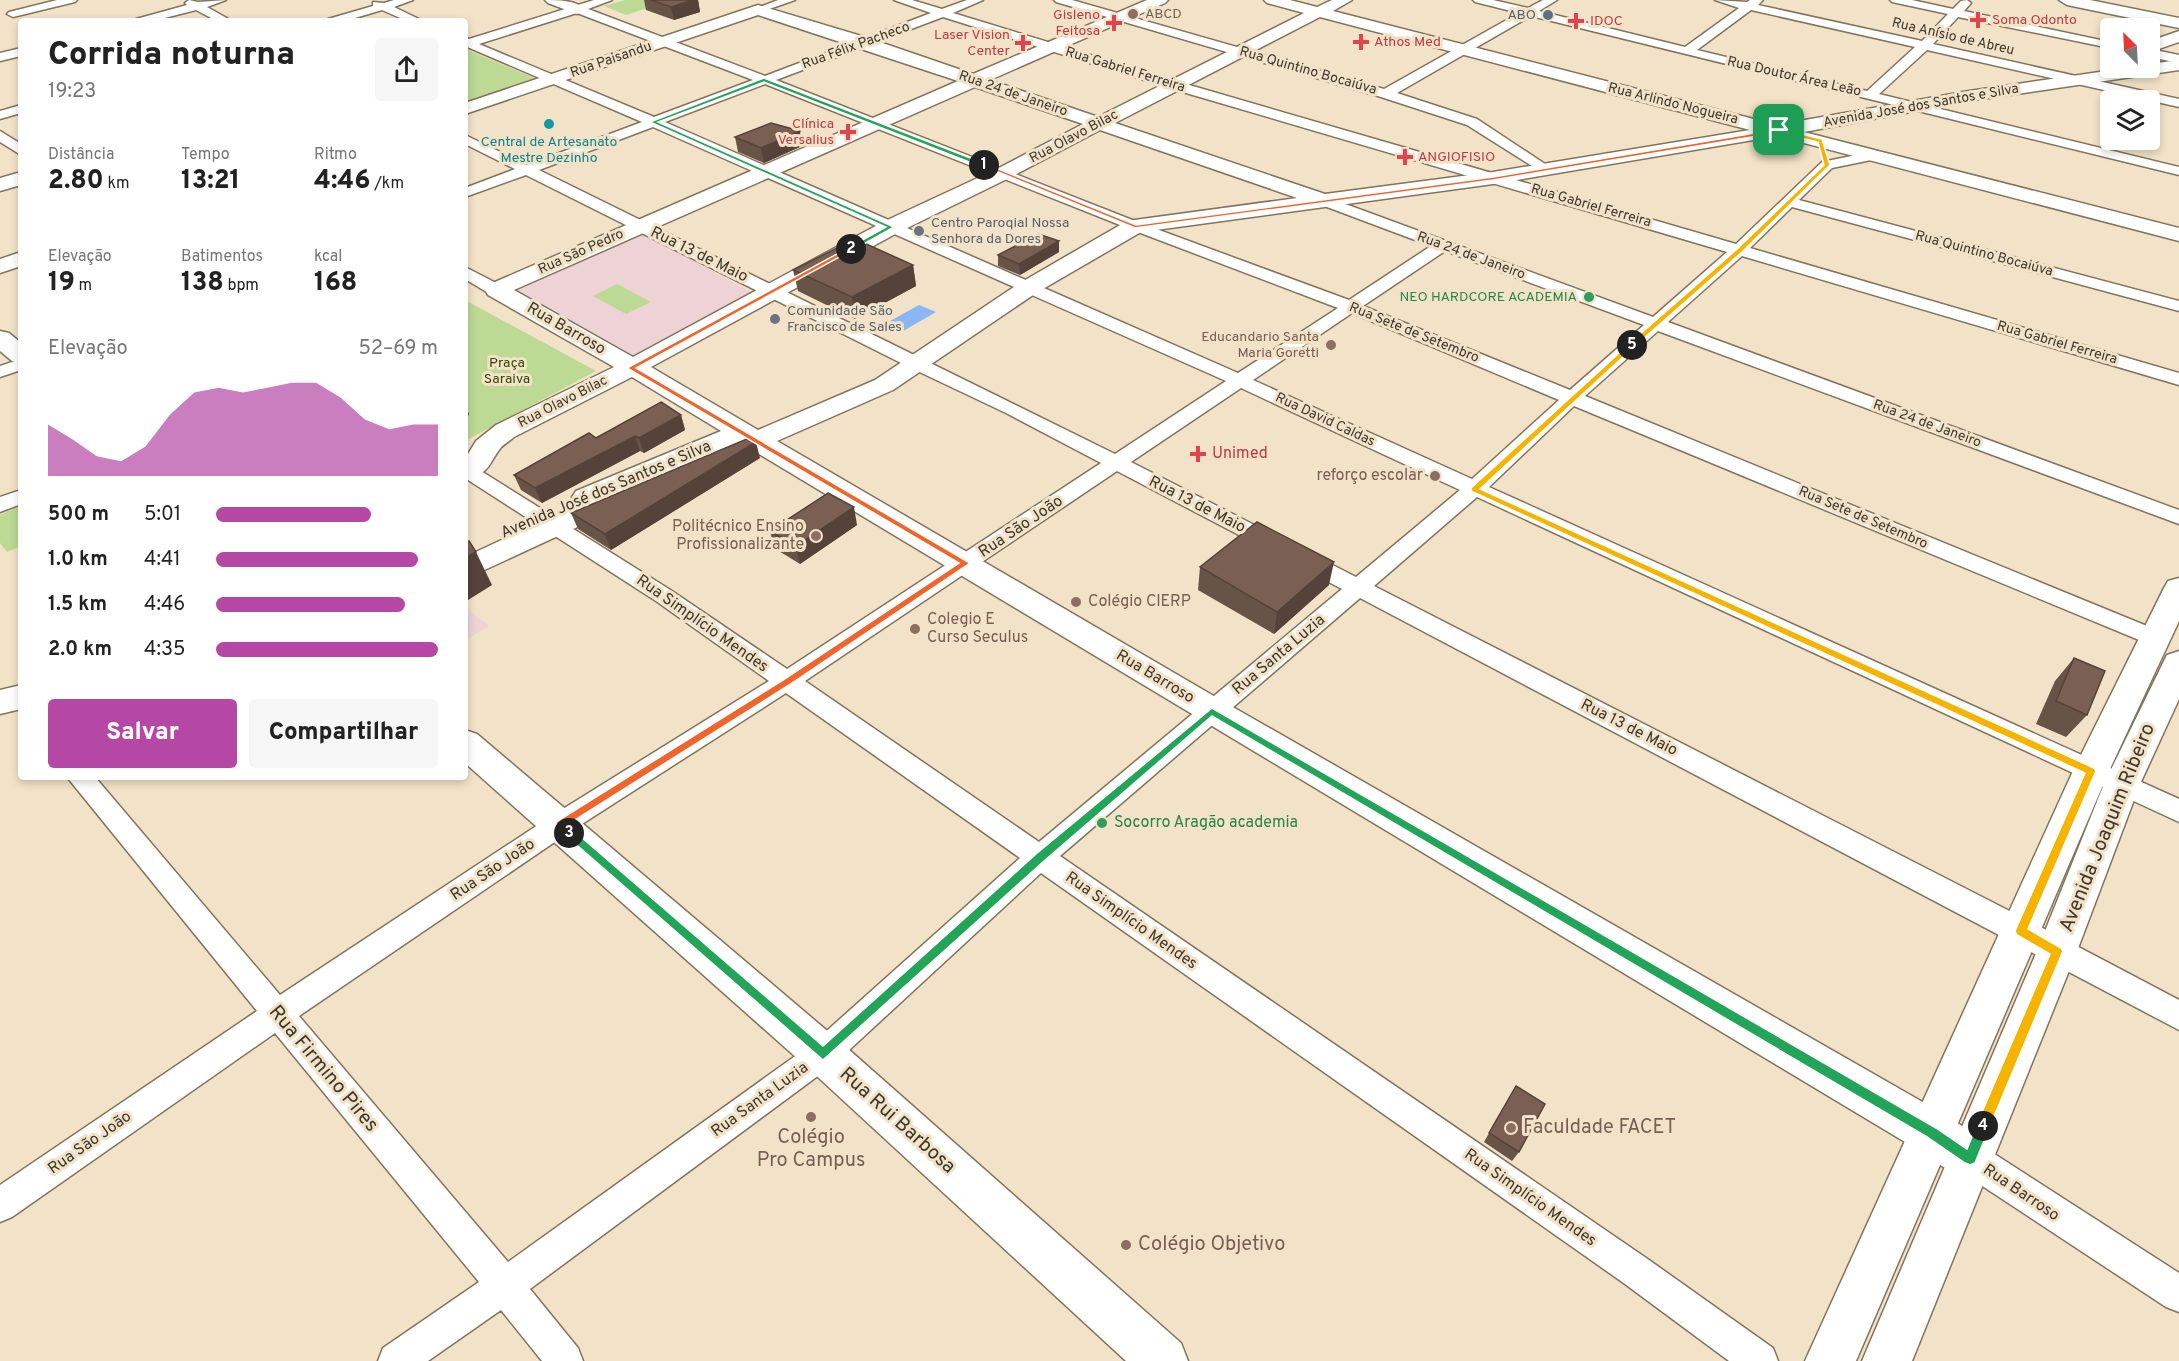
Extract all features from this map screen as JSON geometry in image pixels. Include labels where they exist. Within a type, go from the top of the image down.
[{"type":"street","points":[[13,14],[71,0]]},
{"type":"street","points":[[184,0],[220,18]]},
{"type":"street","points":[[152,18],[220,0]]},
{"type":"street","points":[[367,0],[410,18]]},
{"type":"street","points":[[343,18],[407,0]]},
{"type":"street","points":[[474,39],[521,24],[571,4],[606,0]]},
{"type":"street","points":[[754,5],[789,0]]},
{"type":"street","name":"Rua Gabriel Ferreira","points":[[900,0],[1174,85],[2179,379]]},
{"type":"street","name":"Rua Félix Pacheco","points":[[468,192],[977,0]]},
{"type":"street","name":"Rua Quintino Bocaiúva","points":[[1060,0],[1386,94],[1472,122],[1544,169]]},
{"type":"street","name":"Rua São Pedro","points":[[496,290],[1049,46],[1160,0]]},
{"type":"street","name":"Rua Arlindo Nogueira","points":[[1272,0],[2179,235]]},
{"type":"street","name":"Rua Olavo Bilac","points":[[468,468],[482,458],[486,447],[505,431],[631,368],[891,227],[1004,173],[1238,51],[1344,0]]},
{"type":"street","name":"Rua Doutor Área Leão","points":[[1479,0],[2179,171]]},
{"type":"street","points":[[1386,94],[1551,0]]},
{"type":"street","name":"Rua Anísio de Abreu","points":[[1721,0],[1752,3],[1924,46],[2179,102]]},
{"type":"street","points":[[1896,0],[2100,43]]},
{"type":"street","points":[[1870,95],[1924,46],[1967,0]]},
{"type":"street","points":[[2067,0],[2179,23]]},
{"type":"street","points":[[1687,51],[1752,3]]},
{"type":"street","name":"Rua Sete de Setembro","points":[[571,4],[876,122],[1135,226],[1349,306],[2156,639]]},
{"type":"street","name":"Rua Paisandu","points":[[468,109],[666,41],[754,5]]},
{"type":"street","name":"Rua 24 de Janeiro","points":[[754,5],[1324,201],[2179,517]]},
{"type":"street","points":[[0,8],[20,18]]},
{"type":"street","points":[[2160,43],[2179,36]]},
{"type":"street","name":"Rua David Caldas","points":[[474,39],[556,79],[1238,380],[2179,811]]},
{"type":"street","points":[[0,57],[18,53]]},
{"type":"street","points":[[2160,55],[2179,59]]},
{"type":"street","points":[[1969,96],[2100,62]]},
{"type":"street","name":"Avenida José dos Santos e Silva","points":[[468,552],[748,437],[915,363],[1028,288],[1135,226],[1493,178],[1969,96],[2083,81],[2179,65]]},
{"type":"street","points":[[0,115],[18,110]]},
{"type":"street","points":[[0,135],[18,149]]},
{"type":"street","name":"Rua 13 de Maio","points":[[468,140],[915,363],[1013,409],[2021,931],[2179,1016]]},
{"type":"street","points":[[1820,141],[1827,165],[1876,155]]},
{"type":"street","name":"Rua Santa Luzia","points":[[396,1361],[505,1286],[823,1054],[1040,857],[1474,489],[1573,397],[1739,250],[1827,165]]},
{"type":"street","points":[[0,185],[18,179]]},
{"type":"street","name":"Rua Quintino Bocaiúva","points":[[1789,202],[2179,306]]},
{"type":"street","name":"Rua São João","points":[[0,1205],[277,1014],[559,825],[786,682],[1442,246]]},
{"type":"street","points":[[0,266],[18,260]]},
{"type":"street","name":"Rua Barroso","points":[[468,274],[585,339],[1212,711],[1931,1132],[2179,1294]]},
{"type":"street","points":[[0,338],[18,353]]},
{"type":"street","points":[[0,372],[18,365]]},
{"type":"street","name":"Rua Simplício Mendes","points":[[468,472],[664,596],[1637,1272],[1760,1361]]},
{"type":"street","points":[[0,505],[18,497]]},
{"type":"street","name":"Avenida José dos Santos e Silva","points":[[468,567],[547,521]]},
{"type":"street","name":"Avenida Joaquim Ribeiro","points":[[1887,1361],[2057,951],[2106,778],[2156,639],[2179,588]]},
{"type":"street","name":"Avenida Joaquim Ribeiro","points":[[1830,1361],[2021,931],[2106,778],[2179,663]]},
{"type":"street","name":"Rua Rui Barbosa","points":[[468,746],[823,1054],[1163,1361]]},
{"type":"street","name":"Rua Firmino Pires","points":[[82,780],[565,1361]]},
{"type":"shaded area","points":[[639,232],[758,295],[630,361],[509,291]]},
{"type":"shaded area","points":[[468,609],[489,626],[468,638]]},
{"type":"green space","points":[[625,0],[672,0],[626,15],[604,6]]},
{"type":"green space","points":[[468,50],[544,82],[468,107]]},
{"type":"green space","points":[[617,284],[651,302],[626,314],[593,296]]},
{"type":"green space","name":"Praça Saraiva","points":[[468,302],[596,371],[468,439]]},
{"type":"green space","points":[[18,506],[18,547],[7,552],[0,543],[0,515]]},
{"type":"water","points":[[919,305],[936,312],[898,334],[881,326]]},
{"type":"building","points":[[651,0],[693,0],[671,7]]},
{"type":"building","points":[[771,123],[800,131],[761,148],[735,137]]},
{"type":"building","points":[[1038,234],[1059,241],[1019,264],[998,255]]},
{"type":"building","points":[[855,239],[913,265],[852,297],[793,270]]},
{"type":"building","points":[[661,402],[681,415],[535,488],[514,475],[589,433],[596,438]]},
{"type":"building","points":[[749,438],[756,442],[605,534],[571,513]]},
{"type":"building","points":[[828,493],[854,507],[796,546],[770,531]]},
{"type":"building","points":[[1257,522],[1334,562],[1277,612],[1200,567]]},
{"type":"building","points":[[468,542],[476,552],[468,556]]},
{"type":"building","points":[[2074,658],[2105,671],[2087,715],[2056,701]]},
{"type":"building","name":"Faculdade FACET","points":[[1516,1086],[1545,1104],[1519,1152],[1489,1133]]},
{"type":"place","name":"ABCD","points":[[1133,14]]},
{"type":"place","name":"ABO","points":[[1548,15]]},
{"type":"place","name":"Soma Odonto","points":[[1978,20]]},
{"type":"place","name":"IDOC","points":[[1576,21]]},
{"type":"place","name":"Gisleno Feitosa","points":[[1114,23]]},
{"type":"place","name":"Athos Med","points":[[1361,42]]},
{"type":"place","name":"Laser Vision Center","points":[[1023,43]]},
{"type":"place","name":"Central de Artesanato Mestre Dezinho","points":[[549,124]]},
{"type":"place","name":"Clínica Versalius","points":[[848,132]]},
{"type":"place","name":"ANGIOFISIO","points":[[1405,157]]},
{"type":"place","name":"Centro Paroqial Nossa Senhora da Dores","points":[[919,231]]},
{"type":"place","name":"NEO HARDCORE ACADEMIA","points":[[1589,297]]},
{"type":"place","name":"Comunidade São Francisco de Sales","points":[[775,319]]},
{"type":"place","name":"Educandario Santa Maria Goretti","points":[[1331,345]]},
{"type":"place","name":"Unimed","points":[[1198,454]]},
{"type":"place","name":"reforço escolar","points":[[1435,476]]},
{"type":"place","name":"Politécnico Ensino Profissionalizante","points":[[816,536]]},
{"type":"place","name":"Colégio CIERP","points":[[1076,602]]},
{"type":"place","name":"Colegio E Curso Seculus","points":[[915,629]]},
{"type":"place","name":"Socorro Aragão academia","points":[[1102,823]]},
{"type":"place","name":"Colégio Pro Campus","points":[[811,1117]]},
{"type":"place","name":"Faculdade FACET","points":[[1511,1128]]},
{"type":"place","name":"Colégio Objetivo","points":[[1126,1245]]},
{"type":"route","points":[[764,80],[876,122],[1135,226],[1493,178],[1779,130],[1820,141],[1827,165],[1739,250],[1573,397],[1474,489],[2091,771],[2021,931],[2057,951],[1970,1158],[1931,1132],[1212,711],[1040,857],[823,1054],[559,825],[786,682],[966,563],[631,368],[891,227],[653,122],[764,80]]}]
